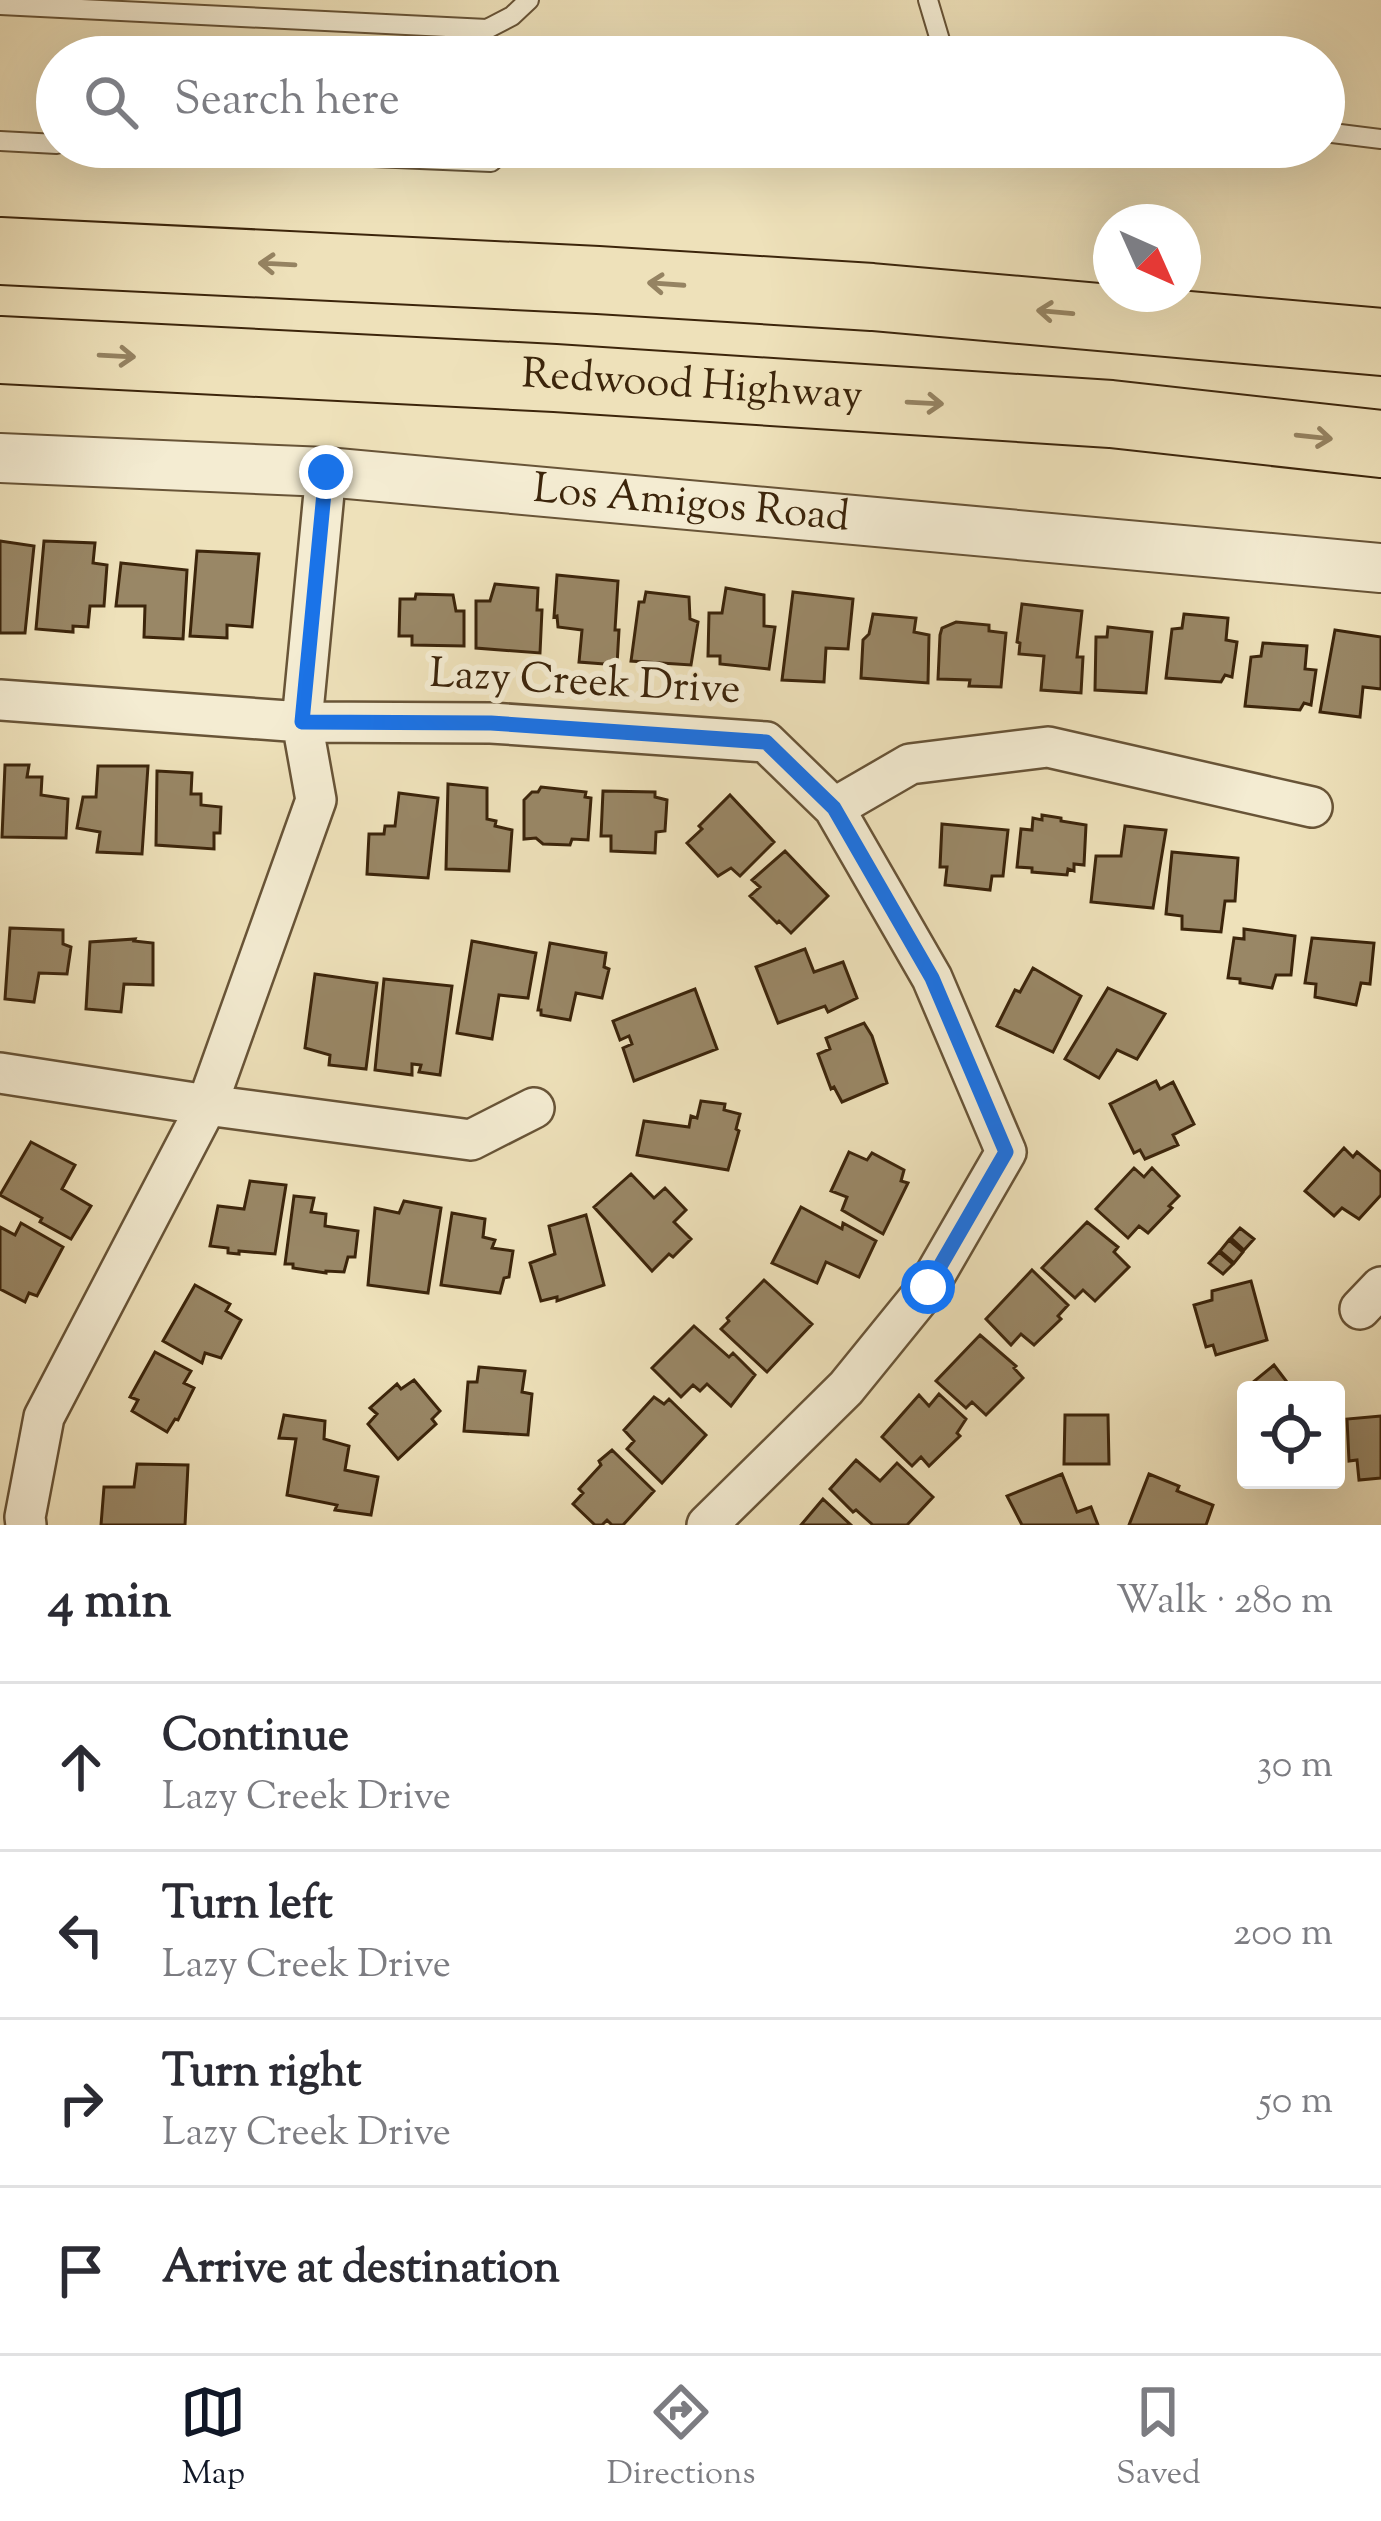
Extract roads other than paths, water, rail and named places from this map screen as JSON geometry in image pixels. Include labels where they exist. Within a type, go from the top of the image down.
[{"type":"highway","points":[[0,251],[872,297],[1381,342]]},
{"type":"highway","name":"Redwood Highway","points":[[0,350],[555,378],[1111,414],[1381,444]]},
{"type":"street","name":"Los Amigos Road","points":[[0,458],[326,472],[1381,568]]},
{"type":"street","points":[[26,1525],[44,1417],[207,1105],[316,800],[302,722],[326,472]]},
{"type":"street","name":"Lazy Creek Drive","points":[[0,700],[302,722],[491,723],[766,742],[834,808],[932,978],[1006,1152],[928,1287],[846,1388],[706,1525]]},
{"type":"street","points":[[834,808],[910,764],[1048,746],[1312,807]]},
{"type":"street","points":[[0,1073],[471,1140],[534,1108]]},
{"type":"lane","points":[[0,5],[487,29],[530,0]]},
{"type":"lane","points":[[928,0],[939,36]]},
{"type":"lane","points":[[451,27],[464,36]]},
{"type":"lane","points":[[1345,135],[1381,139]]},
{"type":"lane","points":[[0,141],[36,143]]}]
